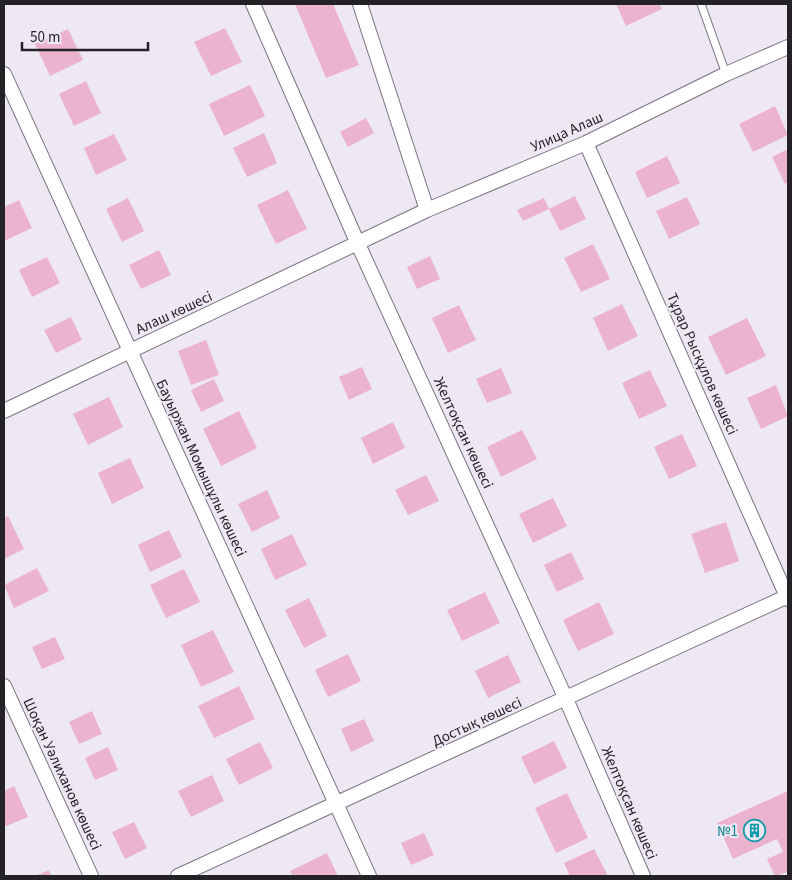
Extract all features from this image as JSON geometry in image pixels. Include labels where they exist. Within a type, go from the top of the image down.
[{"type":"street","name":"Желтоқсан көшесі","points":[[253,4],[358,244],[566,698],[643,876]]},
{"type":"street","points":[[360,4],[427,210]]},
{"type":"street","name":"Улица Алаш","points":[[358,244],[427,210],[586,143],[726,74],[788,47]]},
{"type":"street","name":"Бауыржан Момышұлы көшесі","points":[[4,74],[369,876]]},
{"type":"street","name":"Тұрар Рысқұлов көшесі","points":[[586,143],[788,597]]},
{"type":"street","name":"Алаш көшесі","points":[[4,411],[358,244]]},
{"type":"street","name":"Достық көшесі","points":[[178,876],[337,805],[788,597]]},
{"type":"street","name":"Шоқан Уәлиханов көшесі","points":[[4,686],[91,876]]},
{"type":"lane","points":[[701,4],[726,74]]},
{"type":"building","points":[[295,4],[333,4],[359,65],[326,78]]},
{"type":"building","points":[[616,4],[659,4],[662,9],[626,26]]},
{"type":"building","points":[[225,28],[242,62],[211,76],[194,42]]},
{"type":"building","points":[[68,29],[83,60],[50,76],[35,44]]},
{"type":"building","points":[[86,81],[101,113],[74,126],[59,94]]},
{"type":"building","points":[[250,85],[265,116],[224,136],[209,104]]},
{"type":"building","points":[[775,106],[788,135],[753,152],[739,124]]},
{"type":"building","points":[[366,118],[374,133],[348,147],[340,132]]},
{"type":"building","points":[[264,133],[277,163],[247,177],[233,148]]},
{"type":"building","points":[[114,134],[127,160],[96,175],[84,148]]},
{"type":"building","points":[[788,149],[788,182],[785,184],[772,157]]},
{"type":"building","points":[[667,156],[680,183],[647,198],[635,172]]},
{"type":"building","points":[[288,190],[307,229],[276,244],[257,205]]},
{"type":"building","points":[[575,196],[586,219],[560,231],[549,209]]},
{"type":"building","points":[[687,197],[700,224],[669,239],[656,211]]},
{"type":"building","points":[[128,198],[144,231],[122,242],[106,209]]},
{"type":"building","points":[[544,198],[549,209],[523,221],[517,210]]},
{"type":"building","points":[[19,200],[32,228],[4,241],[4,207]]},
{"type":"building","points":[[593,244],[610,279],[581,292],[564,258]]},
{"type":"building","points":[[159,250],[171,275],[141,289],[129,265]]},
{"type":"building","points":[[430,256],[440,279],[417,289],[407,267]]},
{"type":"building","points":[[47,257],[60,283],[32,297],[19,270]]},
{"type":"building","points":[[622,304],[638,336],[608,351],[593,318]]},
{"type":"building","points":[[459,305],[476,340],[448,353],[432,318]]},
{"type":"building","points":[[71,317],[82,340],[56,353],[44,330]]},
{"type":"building","points":[[747,318],[766,356],[726,375],[708,337]]},
{"type":"building","points":[[206,340],[219,375],[191,385],[178,351]]},
{"type":"building","points":[[362,367],[372,389],[349,400],[339,377]]},
{"type":"building","points":[[501,368],[512,393],[487,403],[476,379]]},
{"type":"building","points":[[650,370],[667,406],[639,419],[622,383]]},
{"type":"building","points":[[214,379],[224,401],[201,412],[191,390]]},
{"type":"building","points":[[776,385],[788,416],[761,429],[747,398]]},
{"type":"building","points":[[109,397],[123,427],[88,445],[73,414]]},
{"type":"building","points":[[239,411],[257,448],[221,466],[203,429]]},
{"type":"building","points":[[393,422],[405,448],[373,464],[361,438]]},
{"type":"building","points":[[522,430],[537,459],[501,477],[487,447]]},
{"type":"building","points":[[682,434],[697,466],[669,479],[654,447]]},
{"type":"building","points":[[130,458],[144,488],[112,504],[98,473]]},
{"type":"building","points":[[426,475],[439,501],[408,515],[395,490]]},
{"type":"building","points":[[267,490],[280,518],[252,532],[238,504]]},
{"type":"building","points":[[553,498],[567,526],[533,543],[519,514]]},
{"type":"building","points":[[8,516],[24,549],[4,559],[4,518]]},
{"type":"building","points":[[726,522],[739,561],[705,573],[691,534]]},
{"type":"building","points":[[169,530],[182,557],[150,572],[138,545]]},
{"type":"building","points":[[292,534],[307,565],[275,580],[261,549]]},
{"type":"building","points":[[571,552],[584,579],[557,592],[544,565]]},
{"type":"building","points":[[37,568],[49,591],[14,608],[4,585]]},
{"type":"building","points":[[184,569],[200,602],[166,618],[150,585]]},
{"type":"building","points":[[485,592],[500,623],[462,641],[447,610]]},
{"type":"building","points":[[309,598],[327,636],[304,648],[285,610]]},
{"type":"building","points":[[599,602],[614,634],[578,651],[563,620]]},
{"type":"building","points":[[213,630],[234,672],[201,687],[181,645]]},
{"type":"building","points":[[55,637],[65,659],[42,669],[32,647]]},
{"type":"building","points":[[348,654],[361,681],[328,697],[315,670]]},
{"type":"building","points":[[508,655],[521,682],[488,698],[475,671]]},
{"type":"building","points":[[239,686],[255,719],[214,738],[198,706]]},
{"type":"building","points":[[92,711],[102,734],[79,744],[69,722]]},
{"type":"building","points":[[364,719],[374,741],[351,752],[341,729]]},
{"type":"building","points":[[554,741],[567,768],[534,784],[521,757]]},
{"type":"building","points":[[260,742],[273,768],[239,785],[226,759]]},
{"type":"building","points":[[108,747],[118,770],[95,780],[85,758]]},
{"type":"building","points":[[212,775],[224,801],[191,817],[178,791]]},
{"type":"building","points":[[14,786],[28,817],[4,827],[4,791]]},
{"type":"building","name":"№1","points":[[788,791],[788,872],[775,876],[767,859],[783,852],[777,839],[733,859],[717,823]]},
{"type":"building","points":[[567,793],[588,838],[556,853],[535,808]]},
{"type":"building","points":[[134,822],[147,848],[125,859],[112,832]]},
{"type":"building","points":[[424,833],[434,855],[411,865],[401,843]]},
{"type":"building","points":[[594,849],[608,876],[570,876],[564,863]]},
{"type":"building","points":[[327,853],[338,876],[293,876],[290,871]]},
{"type":"building","points":[[49,870],[51,876],[35,876]]},
{"type":"place","name":"№1","points":[[754,831]]}]
